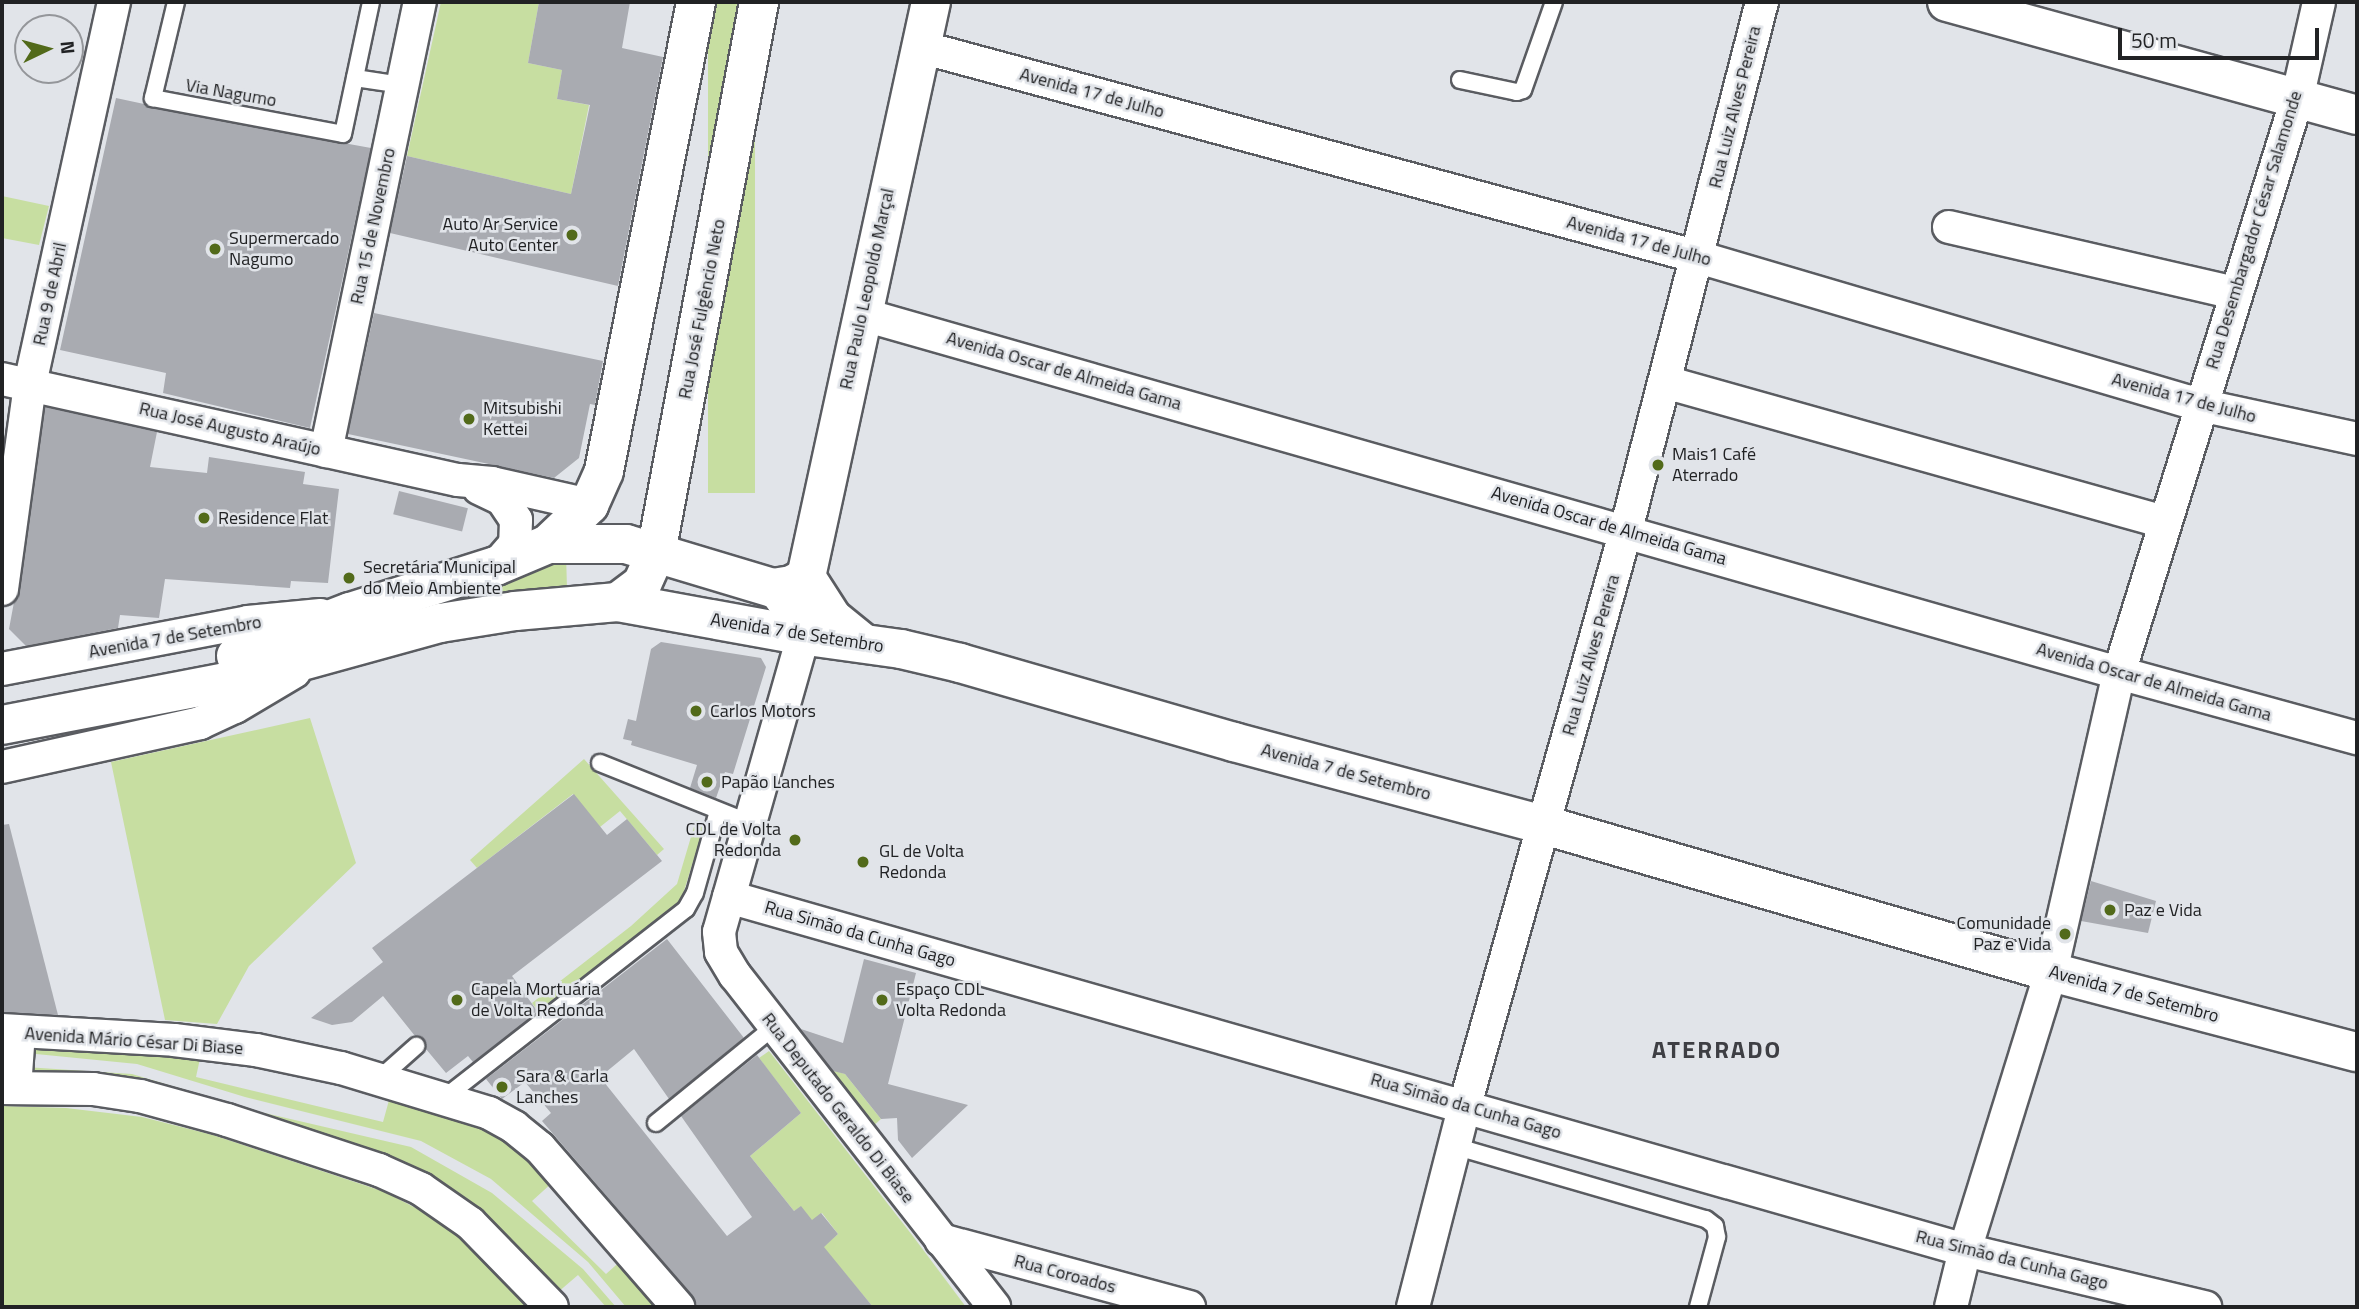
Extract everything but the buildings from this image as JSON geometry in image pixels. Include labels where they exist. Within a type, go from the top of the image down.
[{"type":"main road","points":[[548,544],[589,505],[604,471],[696,2]]},
{"type":"main road","name":"Rua José Fulgêncio Neto","points":[[618,602],[642,584],[656,553],[759,2]]},
{"type":"main road","name":"Rua Paulo Leopoldo Marçal","points":[[790,583],[861,314],[931,2]]},
{"type":"main road","points":[[1947,2],[2357,116]]},
{"type":"main road","name":"Avenida 7 de Setembro","points":[[223,672],[350,612],[496,566],[548,544],[615,543],[656,553],[707,571],[790,583]]},
{"type":"main road","points":[[790,583],[863,643]]},
{"type":"main road","name":"Avenida 7 de Setembro","points":[[223,672],[323,656],[440,623],[515,611],[618,602],[800,635],[901,649],[1544,824],[2050,972],[2357,1052]]},
{"type":"main road","points":[[2,708],[223,672]]},
{"type":"main road","points":[[2,725],[223,672]]},
{"type":"street","name":"Rua 9 de Abril","points":[[2,589],[16,381],[114,2]]},
{"type":"street","name":"Rua 15 de Novembro","points":[[326,451],[420,2]]},
{"type":"street","name":"Rua Luiz Alves Pereira","points":[[1413,1307],[1465,1105],[1626,530],[1762,2]]},
{"type":"street","name":"Rua Desembargador César Salamonde","points":[[1951,1307],[1965,1250],[2050,972],[2119,673],[2297,99],[2319,2]]},
{"type":"street","name":"Avenida 17 de Julho","points":[[920,47],[1698,257],[2200,405],[2357,439]]},
{"type":"street","points":[[1949,227],[2235,293]]},
{"type":"street","name":"Avenida Oscar de Almeida Gama","points":[[861,314],[1626,530],[2119,673],[2357,738]]},
{"type":"street","name":"Rua José Augusto Araújo","points":[[16,381],[458,480],[499,485],[589,505]]},
{"type":"street","points":[[1665,382],[2164,523]]},
{"type":"street","name":"Rua José Augusto Araújo","points":[[458,480],[497,496],[513,512],[517,537],[510,553],[496,566]]},
{"type":"street","points":[[729,897],[796,668],[800,635],[790,610],[790,583]]},
{"type":"street","name":"Avenida 7 de Setembro","points":[[2,669],[248,622],[350,612]]},
{"type":"street","name":"Avenida 7 de Setembro","points":[[2,767],[200,723],[235,707],[323,656]]},
{"type":"street","name":"Rua Deputado Geraldo Di Biase","points":[[729,897],[719,932],[720,952],[993,1307]]},
{"type":"street","name":"Rua Simão da Cunha Gago","points":[[729,897],[1465,1105],[1965,1250],[2205,1307]]},
{"type":"street","points":[[11,1031],[9,1088],[93,1089],[140,1096],[227,1120],[386,1173],[436,1198],[470,1223],[552,1307]]},
{"type":"street","name":"Avenida Mário César Di Biase","points":[[11,1031],[224,1045],[303,1060],[379,1079],[444,1098],[503,1120],[534,1143],[603,1218],[678,1307]]},
{"type":"street","name":"Rua Coroados","points":[[941,1240],[1189,1307]]},
{"type":"lane","name":"Via Nagumo","points":[[176,2],[153,98],[343,134],[371,2]]},
{"type":"lane","points":[[1460,80],[1517,92],[1523,90],[1528,83],[1554,2]]},
{"type":"lane","points":[[355,78],[402,85]]},
{"type":"lane","points":[[600,763],[750,823]]},
{"type":"lane","points":[[444,1098],[686,909],[695,893],[718,811]]},
{"type":"lane","points":[[656,1123],[775,1026]]},
{"type":"lane","points":[[379,1079],[416,1046]]},
{"type":"lane","points":[[1454,1146],[1706,1219],[1715,1226],[1717,1237],[1699,1307]]},
{"type":"green space","points":[[441,2],[539,2],[528,63],[562,70],[557,99],[589,105],[571,194],[407,156]]},
{"type":"green space","points":[[708,2],[755,2],[755,493],[708,493]]},
{"type":"green space","points":[[2,196],[49,206],[39,245],[2,238]]},
{"type":"green space","points":[[566,553],[567,589],[502,592],[393,625],[388,613]]},
{"type":"green space","points":[[310,718],[356,863],[249,966],[217,1024],[165,1020],[111,762]]},
{"type":"green space","points":[[584,759],[664,849],[657,855],[620,811],[600,827],[573,794],[477,868],[470,860]]},
{"type":"green space","points":[[696,820],[705,823],[680,904],[539,1013],[532,1003],[631,926],[677,884]]},
{"type":"green space","points":[[27,1047],[201,1054],[196,1077],[383,1122],[391,1093],[504,1132],[553,1182],[532,1201],[606,1274],[624,1258],[663,1307],[626,1307],[588,1262],[491,1179],[421,1141],[245,1097],[137,1064],[26,1053]]},
{"type":"green space","points":[[769,1051],[966,1307],[873,1307],[823,1247],[838,1234],[822,1213],[806,1226],[801,1207],[794,1211],[750,1156],[801,1113],[759,1058]]},
{"type":"green space","points":[[25,1067],[132,1074],[256,1111],[411,1147],[492,1193],[583,1269],[616,1307],[606,1307],[578,1275],[557,1293],[479,1211],[28,1076]]},
{"type":"green space","points":[[824,1068],[845,1074],[881,1119],[872,1127]]},
{"type":"green space","points":[[2,1106],[66,1108],[142,1117],[213,1135],[385,1192],[431,1216],[465,1238],[536,1307],[2,1307]]},
{"type":"place","name":"Auto Ar Service Auto Center","points":[[572,235]]},
{"type":"place","name":"Supermercado Nagumo","points":[[215,249]]},
{"type":"place","name":"Mitsubishi Kettei","points":[[469,419]]},
{"type":"place","name":"Mais1 Café Aterrado","points":[[1658,465]]},
{"type":"place","name":"Residence Flat","points":[[204,518]]},
{"type":"place","name":"Secretária Municipal do Meio Ambiente","points":[[349,578]]},
{"type":"place","name":"Carlos Motors","points":[[696,711]]},
{"type":"place","name":"Papão Lanches","points":[[707,782]]},
{"type":"place","name":"CDL de Volta Redonda","points":[[795,840]]},
{"type":"place","name":"GL de Volta Redonda","points":[[863,862]]},
{"type":"place","name":"Paz e Vida","points":[[2110,910]]},
{"type":"place","name":"Comunidade Paz e Vida","points":[[2065,934]]},
{"type":"place","name":"Capela Mortuária de Volta Redonda","points":[[457,1000]]},
{"type":"place","name":"Espaço CDL Volta Redonda","points":[[882,1000]]},
{"type":"place","name":"Sara & Carla Lanches","points":[[502,1087]]},
{"type":"district","name":"ATERRADO","points":[[1717,1050]]}]
